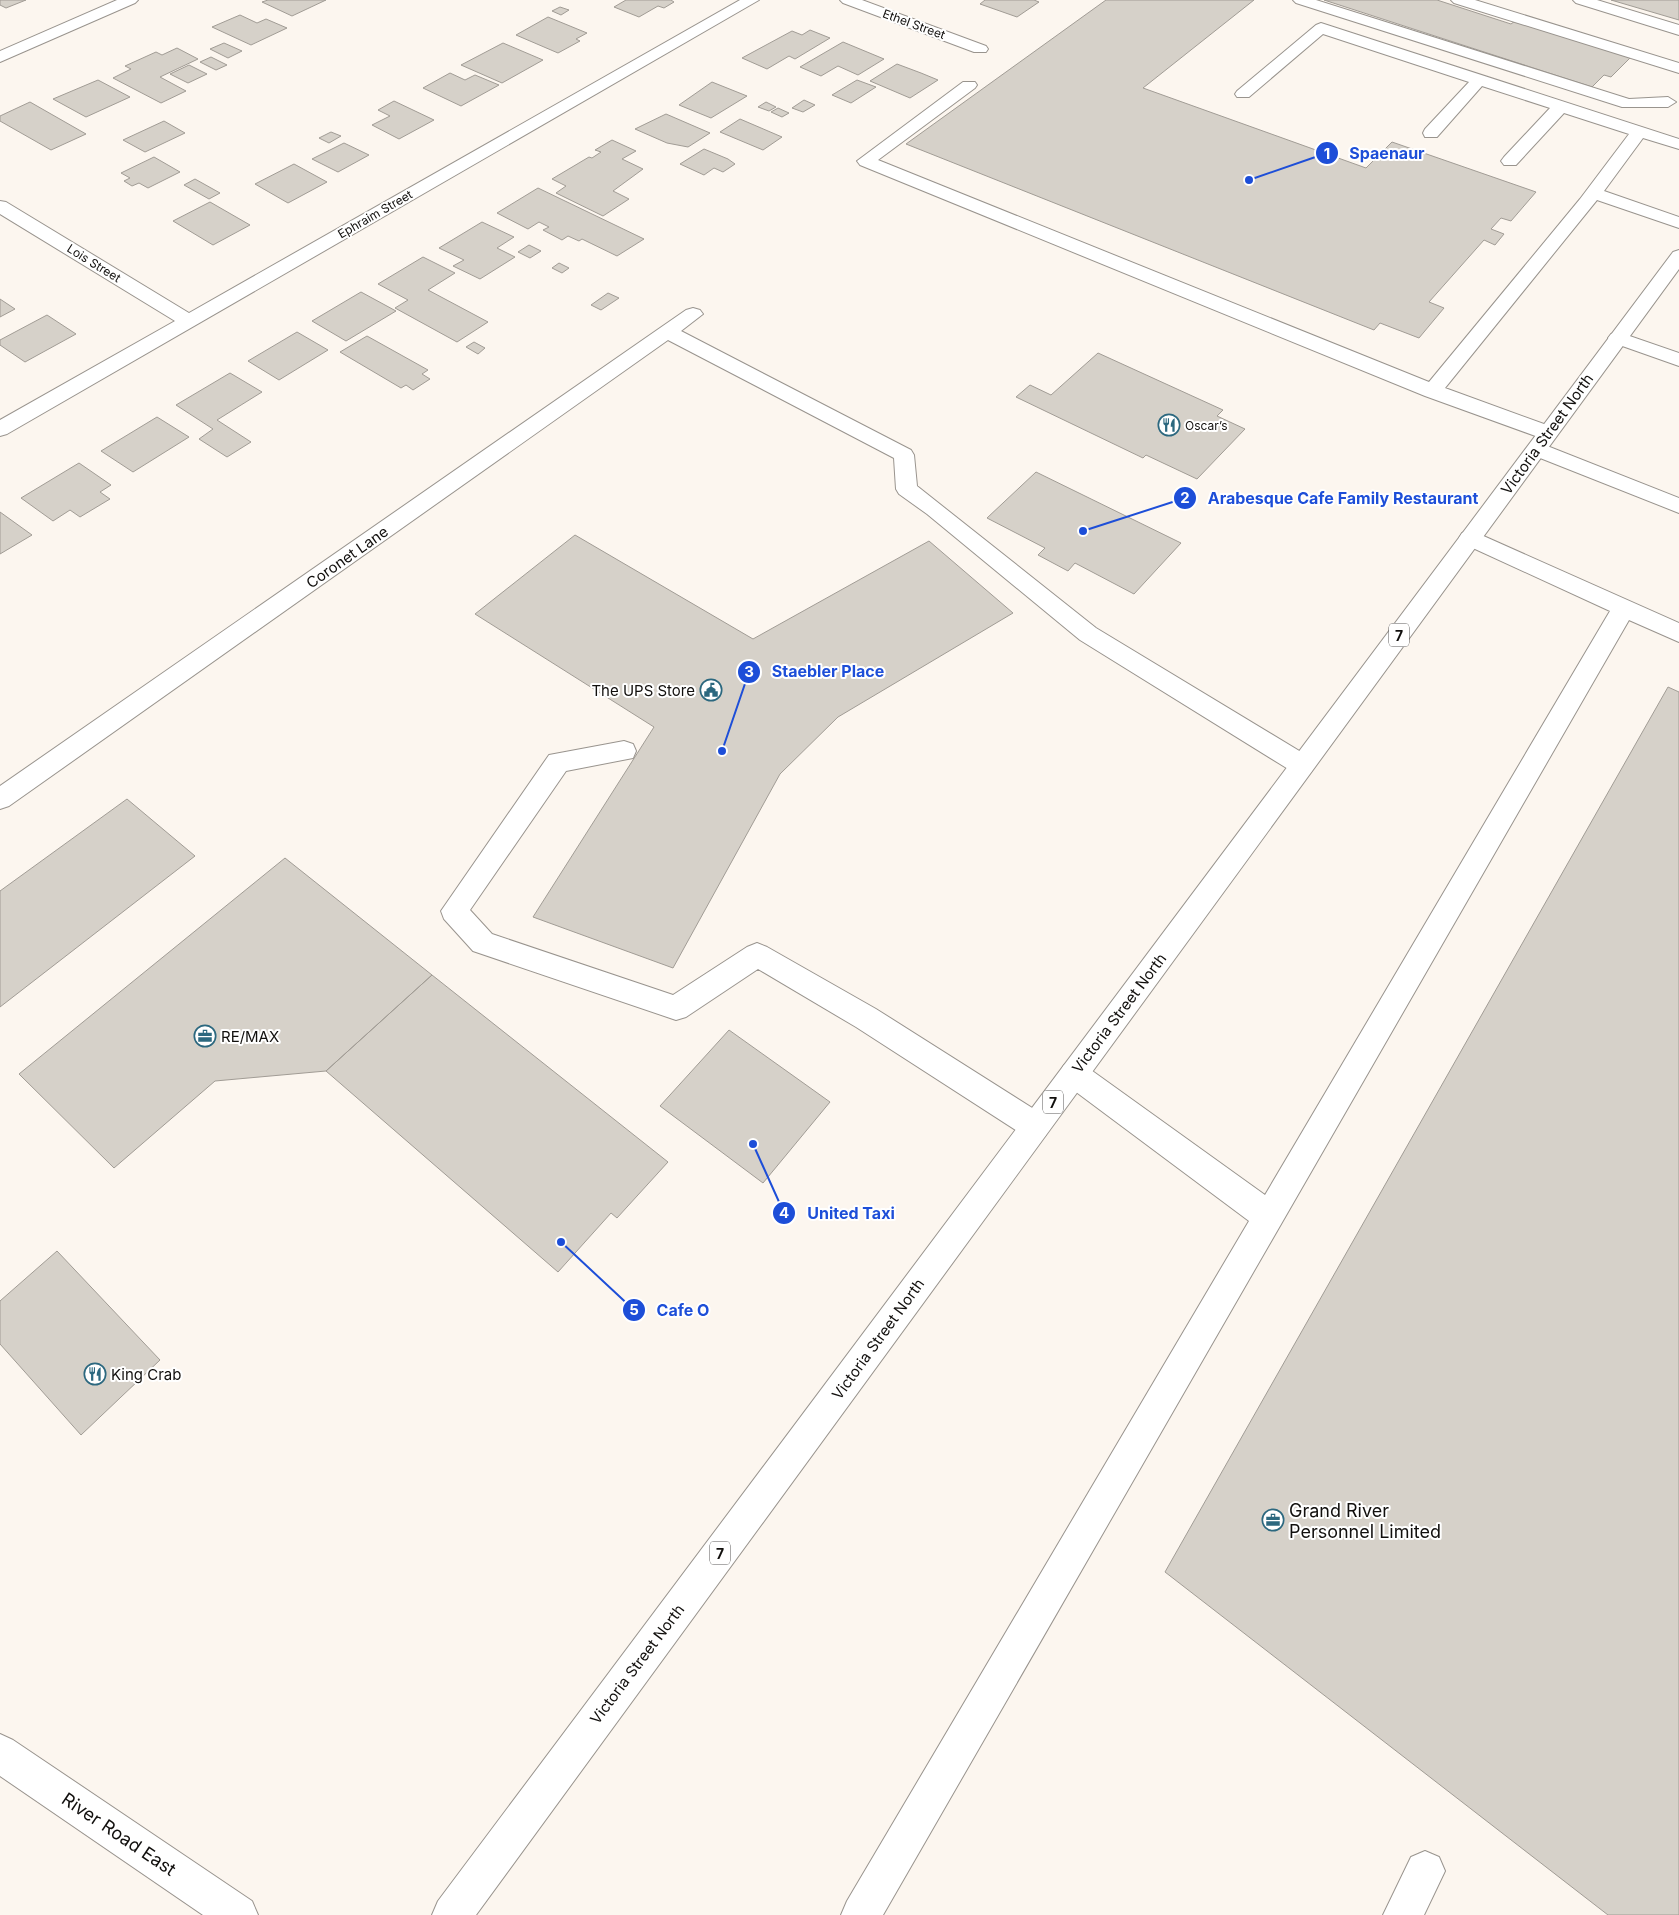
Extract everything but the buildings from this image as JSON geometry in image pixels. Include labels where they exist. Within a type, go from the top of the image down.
[{"type":"main road","points":[[0,57],[130,0]]},
{"type":"main road","name":"Ephraim Street","points":[[0,429],[751,0]]},
{"type":"main road","name":"Ethel Street","points":[[848,0],[980,49]]},
{"type":"main road","points":[[1301,0],[1628,104],[1673,103],[1679,87]]},
{"type":"main road","points":[[1459,0],[1679,68]]},
{"type":"main road","points":[[1581,0],[1679,30]]},
{"type":"main road","points":[[1243,94],[1321,28],[1679,144]]},
{"type":"main road","points":[[1431,133],[1479,80]]},
{"type":"main road","points":[[969,85],[866,160],[1432,390],[1679,506]]},
{"type":"main road","points":[[1510,160],[1560,107]]},
{"type":"main road","points":[[1432,390],[1593,193],[1639,132]]},
{"type":"main road","points":[[1593,193],[1679,223]]},
{"type":"main road","name":"Lois Street","points":[[0,206],[188,321]]},
{"type":"main road","name":"Victoria Street North","points":[[452,1915],[1679,256]]},
{"type":"main road","name":"Coronet Lane","points":[[0,799],[693,314]]},
{"type":"main road","points":[[667,332],[904,455],[907,489],[935,509],[1088,634],[1302,765]]},
{"type":"main road","points":[[1618,338],[1679,360]]},
{"type":"main road","points":[[1470,538],[1679,633]]},
{"type":"main road","points":[[861,1915],[1624,608]]},
{"type":"main road","points":[[624,751],[558,762],[540,786],[454,911],[483,943],[676,1008],[757,955],[866,1018],[1035,1126]]},
{"type":"main road","points":[[1074,1074],[1269,1217]]},
{"type":"main road","name":"River Road East","points":[[0,1753],[238,1915]]},
{"type":"main road","points":[[1403,1915],[1425,1871]]},
{"type":"place","name":"Spaenaur","points":[[1249,180]]},
{"type":"place","name":"Oscar’s","points":[[1169,425]]},
{"type":"place","name":"Arabesque Cafe Family Restaurant","points":[[1083,531]]},
{"type":"place","name":"The UPS Store","points":[[711,690]]},
{"type":"place","name":"Staebler Place","points":[[722,751]]},
{"type":"place","name":"RE/MAX","points":[[205,1036]]},
{"type":"place","name":"United Taxi","points":[[753,1144]]},
{"type":"place","name":"Cafe O","points":[[561,1242]]},
{"type":"place","name":"King Crab","points":[[95,1374]]},
{"type":"place","name":"Grand River Personnel Limited","points":[[1273,1520]]}]
